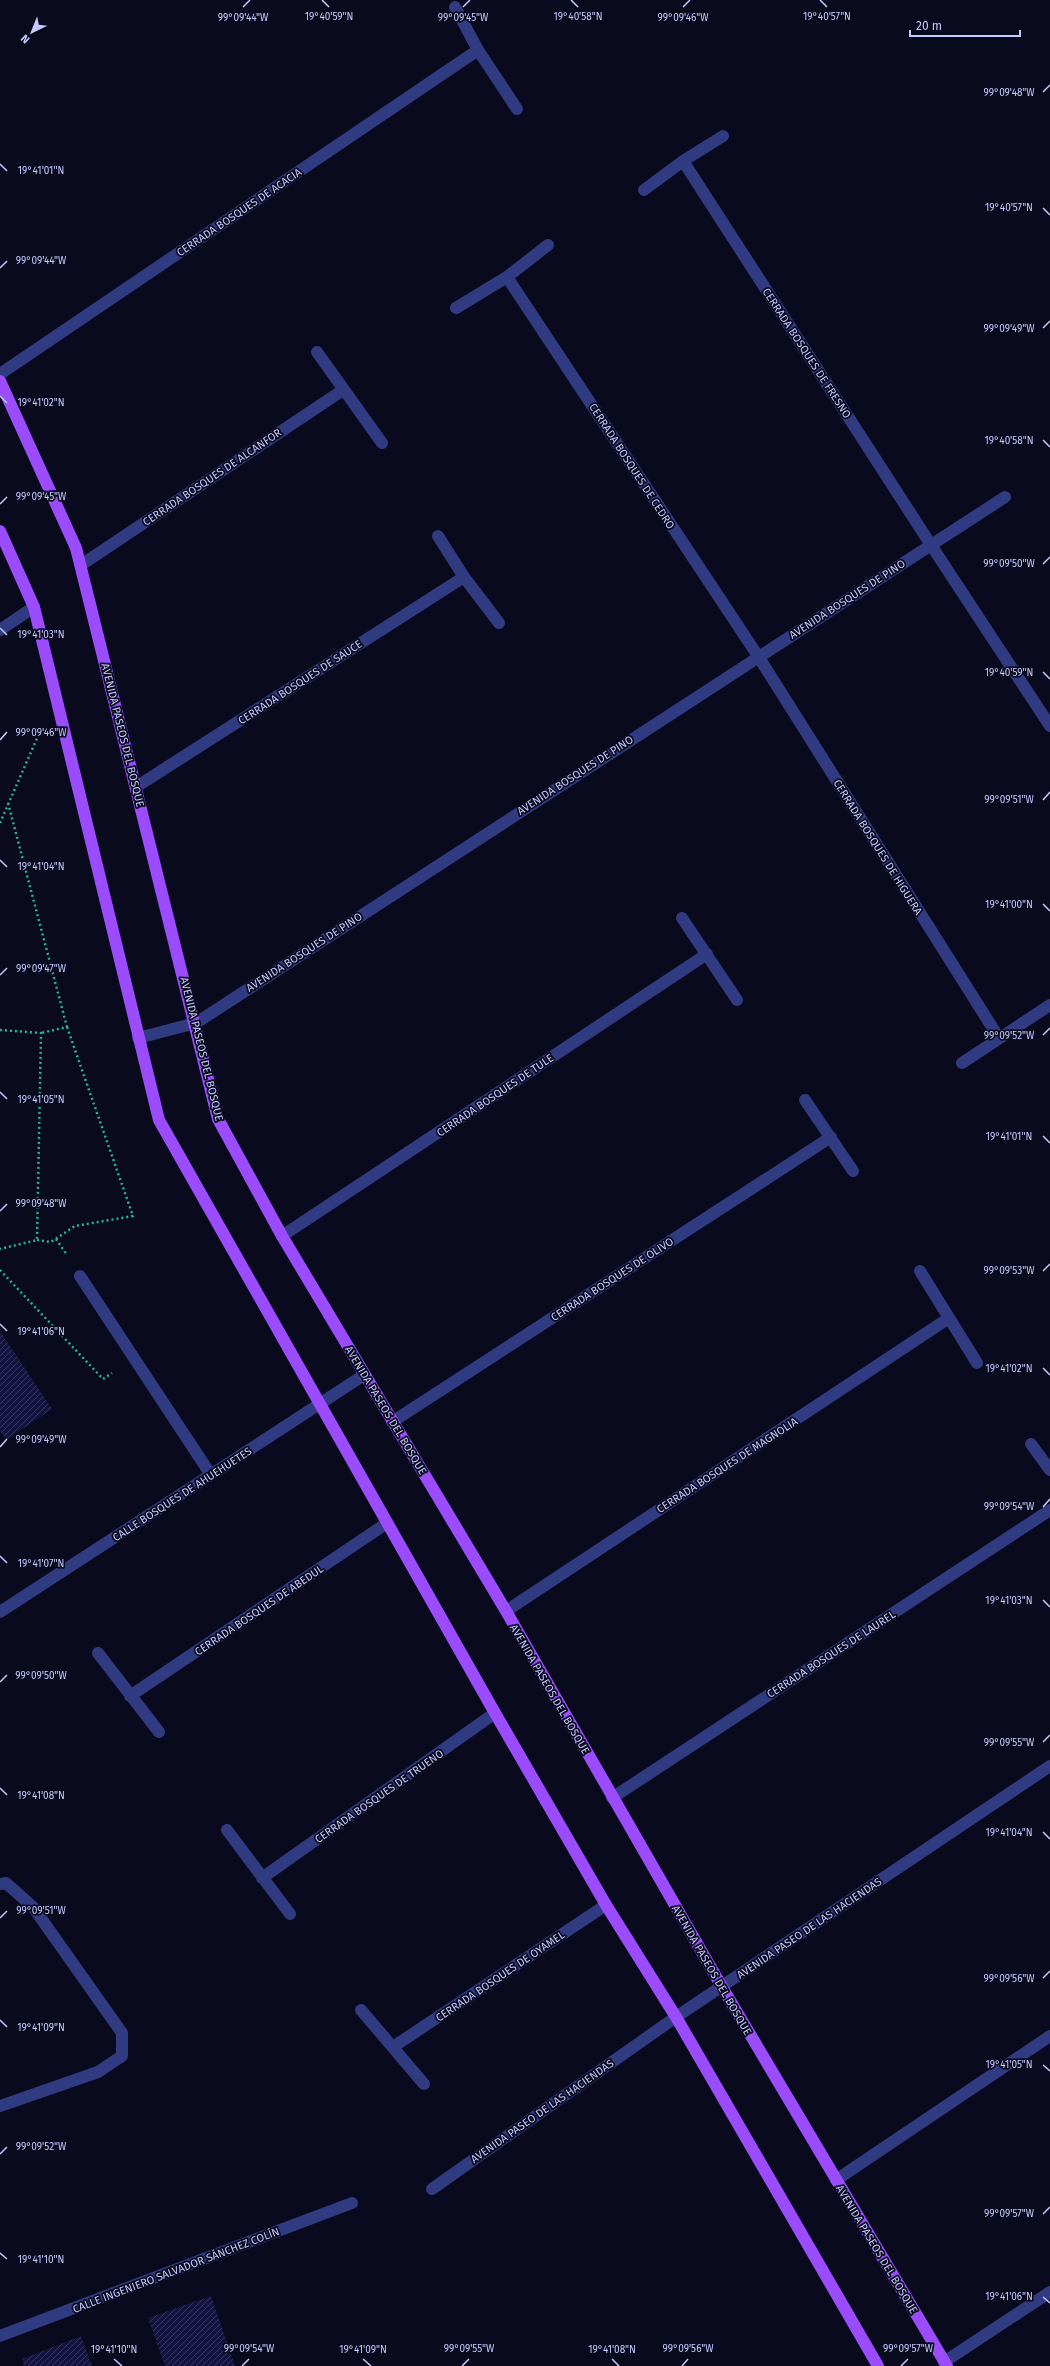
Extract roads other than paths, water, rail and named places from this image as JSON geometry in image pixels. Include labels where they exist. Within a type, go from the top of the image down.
[{"type":"main road","name":"AVENIDA PASEOS DEL BOSQUE","points":[[0,380],[76,548],[196,1023],[218,1119],[282,1236],[506,1611],[612,1798],[722,1987],[945,2364]]},
{"type":"main road","points":[[0,531],[34,607],[159,1120],[495,1713],[606,1905],[676,2017],[878,2366]]},
{"type":"street","points":[[455,8],[478,50],[517,109]]},
{"type":"street","name":"CERRADA BOSQUES DE ACACIA","points":[[0,374],[478,50]]},
{"type":"street","points":[[644,190],[683,161],[723,136]]},
{"type":"street","name":"CERRADA BOSQUES DE FRESNO","points":[[683,161],[1050,726]]},
{"type":"street","points":[[456,308],[507,277],[548,245]]},
{"type":"street","name":"CERRADA BOSQUES DE CEDRO","points":[[507,277],[758,656]]},
{"type":"street","points":[[317,352],[382,444]]},
{"type":"street","name":"CERRADA BOSQUES DE ALCANFOR","points":[[81,565],[343,390]]},
{"type":"street","name":"AVENIDA BOSQUES DE PINO","points":[[138,1038],[196,1023],[758,656],[1006,497]]},
{"type":"street","points":[[438,536],[464,577],[499,623]]},
{"type":"street","name":"CERRADA BOSQUES DE SAUCE","points":[[136,787],[464,577]]},
{"type":"street","points":[[0,630],[34,607]]},
{"type":"street","name":"CERRADA BOSQUES DE HIGUERA","points":[[758,656],[999,1038]]},
{"type":"street","points":[[682,918],[737,1000]]},
{"type":"street","name":"CERRADA BOSQUES DE TULE","points":[[282,1236],[707,954]]},
{"type":"street","points":[[962,1063],[1050,1005]]},
{"type":"street","points":[[805,1100],[853,1171]]},
{"type":"street","name":"CERRADA BOSQUES DE OLIVO","points":[[392,1422],[831,1137]]},
{"type":"street","points":[[920,1272],[977,1363]]},
{"type":"street","points":[[80,1276],[211,1475]]},
{"type":"street","name":"CERRADA BOSQUES DE MAGNOLIA","points":[[506,1611],[949,1318]]},
{"type":"street","name":"CALLE BOSQUES DE AHUEHUETES","points":[[0,1612],[364,1375]]},
{"type":"street","points":[[1031,1444],[1050,1470]]},
{"type":"street","name":"CERRADA BOSQUES DE LAUREL","points":[[612,1798],[1050,1510]]},
{"type":"street","name":"CERRADA BOSQUES DE ABEDUL","points":[[130,1696],[387,1523]]},
{"type":"street","points":[[98,1653],[159,1732]]},
{"type":"street","name":"CERRADA BOSQUES DE TRUENO","points":[[262,1878],[495,1713]]},
{"type":"street","name":"AVENIDA PASEO DE LAS HACIENDAS","points":[[432,2189],[676,2017],[1050,1766]]},
{"type":"street","points":[[227,1830],[290,1914]]},
{"type":"street","points":[[0,1884],[6,1883],[33,1907],[122,2032],[122,2056],[98,2072],[0,2106]]},
{"type":"street","name":"CERRADA BOSQUES DE OYAMEL","points":[[393,2047],[606,1905]]},
{"type":"street","points":[[361,2010],[424,2084]]},
{"type":"street","points":[[836,2180],[1050,2036]]},
{"type":"street","name":"CALLE INGENIERO SALVADOR SÁNCHEZ COLÍN","points":[[0,2336],[352,2204]]},
{"type":"street","points":[[945,2364],[1050,2292]]}]
